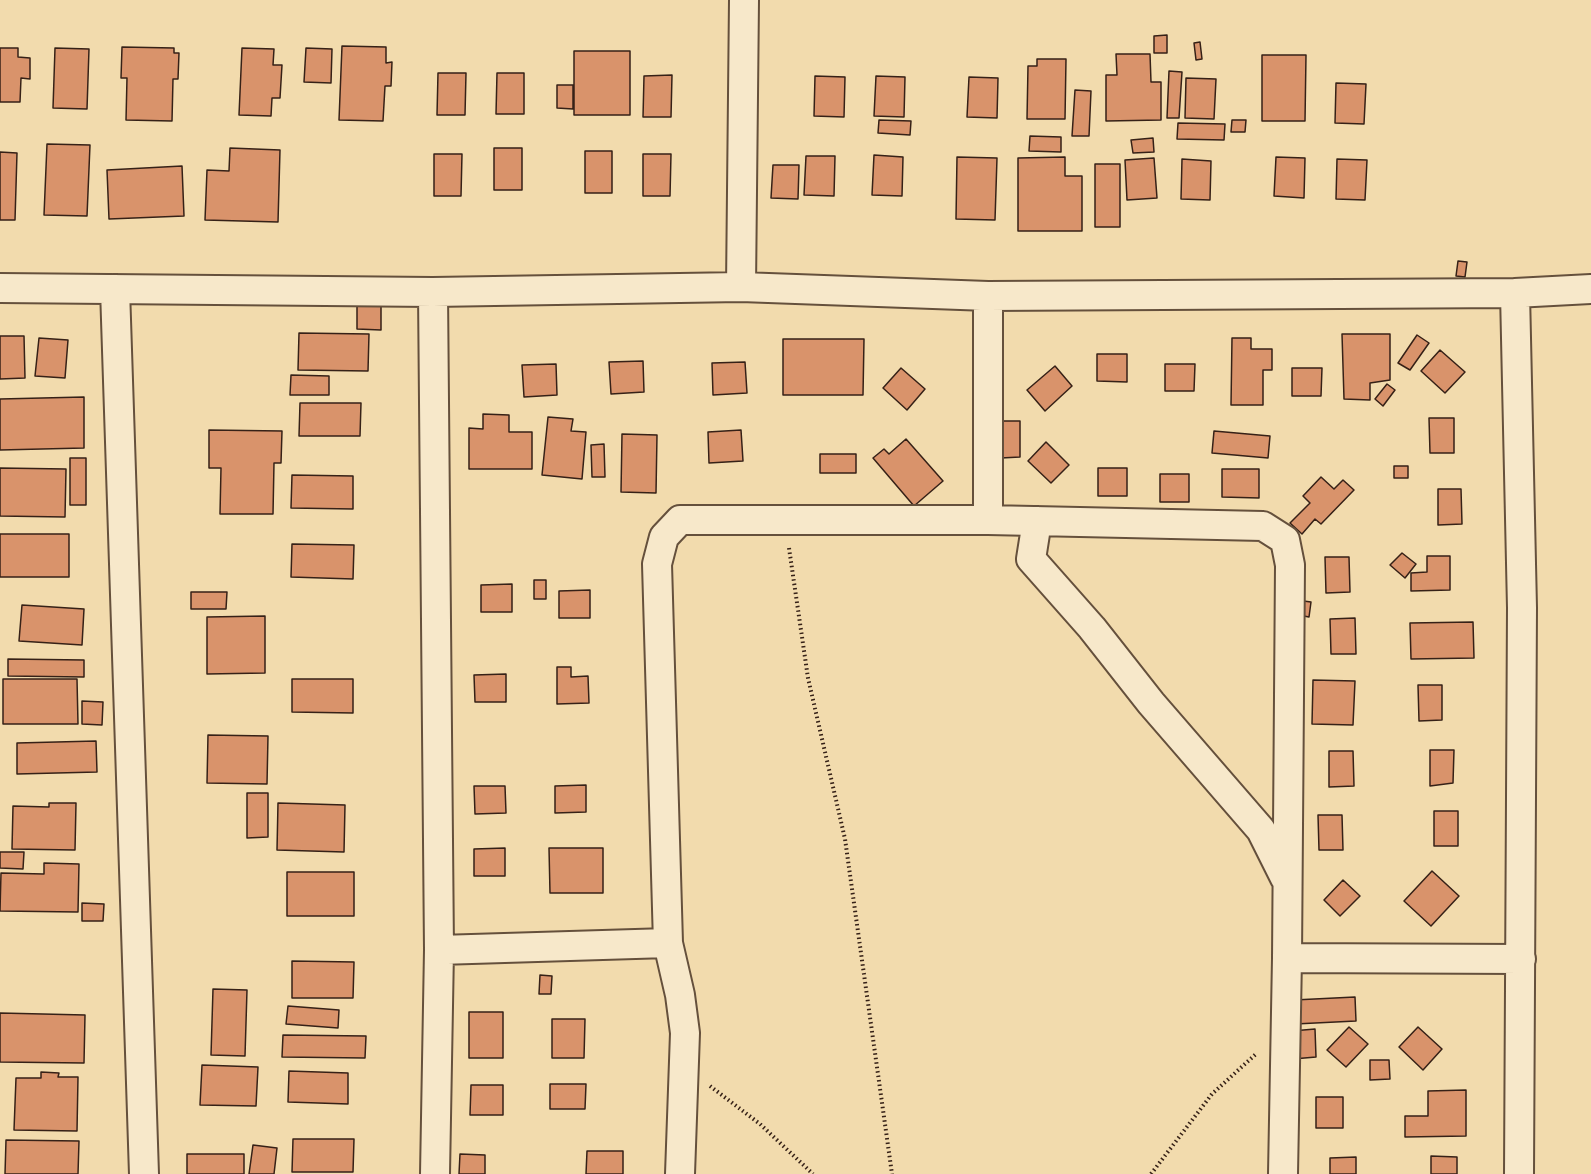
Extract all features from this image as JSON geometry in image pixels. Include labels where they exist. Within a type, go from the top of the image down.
[{"type":"street","points":[[741,287],[744,0]]},
{"type":"street","points":[[0,288],[433,292],[741,287],[988,296],[1515,293],[1591,289]]},
{"type":"street","points":[[115,289],[144,1174]]},
{"type":"street","points":[[433,292],[439,950],[435,1174]]},
{"type":"street","points":[[1515,293],[1522,608],[1519,1174]]},
{"type":"street","points":[[988,296],[988,520]]},
{"type":"street","points":[[680,1174],[684,1033],[680,995],[668,943],[657,564],[664,537],[680,520],[988,520],[1263,526],[1285,540],[1290,565],[1288,883],[1282,1174]]},
{"type":"street","points":[[1037,521],[1031,560],[1092,628],[1151,704],[1261,830],[1288,883]]},
{"type":"street","points":[[439,950],[668,943]]},
{"type":"street","points":[[1287,958],[1521,959]]},
{"type":"path","points":[[789,520],[789,547],[808,678],[845,839],[892,1174]]},
{"type":"path","points":[[1151,1174],[1212,1094],[1286,1029]]},
{"type":"path","points":[[683,1065],[760,1124],[813,1174]]},
{"type":"building","points":[[1167,35],[1167,53],[1154,53],[1154,36]]},
{"type":"building","points":[[1200,42],[1202,59],[1196,60],[1194,43]]},
{"type":"building","points":[[342,46],[386,47],[386,63],[392,62],[391,86],[385,86],[383,121],[339,120]]},
{"type":"building","points":[[122,47],[174,48],[174,53],[179,53],[178,79],[173,79],[172,121],[126,120],[127,78],[121,78]]},
{"type":"building","points":[[0,48],[18,48],[18,57],[30,58],[30,79],[21,78],[20,102],[0,102]]},
{"type":"building","points":[[55,48],[89,49],[87,109],[53,108]]},
{"type":"building","points":[[242,48],[274,49],[273,65],[282,65],[280,98],[272,98],[271,116],[239,115]]},
{"type":"building","points":[[306,48],[332,49],[331,83],[304,82]]},
{"type":"building","points":[[574,51],[630,51],[630,115],[574,115]]},
{"type":"building","points":[[1116,54],[1150,54],[1151,82],[1161,82],[1161,120],[1106,121],[1106,75],[1117,75]]},
{"type":"building","points":[[1262,55],[1306,55],[1305,121],[1262,121]]},
{"type":"building","points":[[1037,59],[1066,59],[1065,119],[1027,119],[1028,66],[1037,66]]},
{"type":"building","points":[[1169,71],[1182,72],[1179,118],[1167,118]]},
{"type":"building","points":[[438,73],[466,73],[465,115],[437,115]]},
{"type":"building","points":[[497,73],[524,73],[524,114],[496,114]]},
{"type":"building","points":[[672,75],[671,117],[643,117],[644,76]]},
{"type":"building","points":[[815,76],[845,77],[844,117],[814,116]]},
{"type":"building","points":[[876,76],[905,77],[904,117],[874,116]]},
{"type":"building","points":[[969,77],[998,78],[997,118],[967,117]]},
{"type":"building","points":[[1186,78],[1216,79],[1214,119],[1185,118]]},
{"type":"building","points":[[1336,83],[1366,84],[1364,124],[1335,123]]},
{"type":"building","points":[[557,85],[573,85],[573,109],[557,108]]},
{"type":"building","points":[[1075,90],[1091,91],[1089,136],[1072,136]]},
{"type":"building","points":[[879,120],[911,121],[910,135],[878,133]]},
{"type":"building","points":[[1232,120],[1246,120],[1245,132],[1231,132]]},
{"type":"building","points":[[1178,123],[1225,124],[1224,140],[1177,139]]},
{"type":"building","points":[[1030,136],[1061,137],[1061,152],[1029,151]]},
{"type":"building","points":[[1153,138],[1154,152],[1133,153],[1131,140]]},
{"type":"building","points":[[47,144],[90,145],[87,216],[44,215]]},
{"type":"building","points":[[230,148],[280,150],[278,222],[205,220],[207,170],[229,171]]},
{"type":"building","points":[[494,148],[522,148],[522,190],[494,190]]},
{"type":"building","points":[[585,151],[612,151],[612,193],[585,193]]},
{"type":"building","points":[[0,152],[17,153],[15,220],[0,220]]},
{"type":"building","points":[[434,154],[462,154],[461,196],[434,196]]},
{"type":"building","points":[[643,154],[671,154],[670,196],[643,196]]},
{"type":"building","points":[[874,155],[903,157],[902,196],[872,195]]},
{"type":"building","points":[[806,156],[835,156],[834,196],[804,195]]},
{"type":"building","points":[[957,157],[997,158],[995,220],[956,219]]},
{"type":"building","points":[[1065,157],[1065,176],[1082,176],[1082,231],[1018,231],[1018,158]]},
{"type":"building","points":[[1276,157],[1305,158],[1304,198],[1274,196]]},
{"type":"building","points":[[1154,158],[1157,198],[1127,200],[1125,160]]},
{"type":"building","points":[[1182,159],[1211,161],[1210,200],[1181,199]]},
{"type":"building","points":[[1337,159],[1367,160],[1365,200],[1336,199]]},
{"type":"building","points":[[1095,164],[1120,164],[1120,227],[1095,227]]},
{"type":"building","points":[[773,165],[799,165],[798,199],[771,198]]},
{"type":"building","points":[[182,166],[184,216],[109,219],[107,170]]},
{"type":"building","points":[[1458,261],[1467,262],[1465,277],[1456,276]]},
{"type":"building","points":[[357,304],[381,304],[381,330],[357,329]]},
{"type":"building","points":[[299,333],[369,334],[368,371],[298,370]]},
{"type":"building","points":[[1342,334],[1390,334],[1390,380],[1370,383],[1370,400],[1344,399]]},
{"type":"building","points":[[1417,335],[1429,343],[1410,370],[1398,363]]},
{"type":"building","points":[[0,336],[24,336],[25,378],[0,379]]},
{"type":"building","points":[[39,338],[68,340],[65,378],[35,376]]},
{"type":"building","points":[[1232,338],[1251,338],[1251,349],[1272,349],[1272,370],[1263,370],[1263,405],[1231,405]]},
{"type":"building","points":[[783,339],[864,339],[863,395],[783,395]]},
{"type":"building","points":[[1440,350],[1465,372],[1445,393],[1421,371]]},
{"type":"building","points":[[1097,354],[1127,354],[1127,382],[1097,381]]},
{"type":"building","points":[[643,361],[644,392],[611,394],[609,362]]},
{"type":"building","points":[[745,362],[747,393],[713,395],[712,363]]},
{"type":"building","points":[[556,364],[557,395],[524,397],[522,365]]},
{"type":"building","points":[[1165,364],[1195,364],[1194,391],[1165,391]]},
{"type":"building","points":[[1055,366],[1072,386],[1045,411],[1027,390]]},
{"type":"building","points":[[901,368],[925,389],[907,410],[883,388]]},
{"type":"building","points":[[1292,368],[1322,368],[1321,396],[1292,396]]},
{"type":"building","points":[[291,375],[329,376],[329,395],[290,395]]},
{"type":"building","points":[[1387,384],[1395,390],[1383,406],[1375,399]]},
{"type":"building","points":[[84,397],[84,448],[0,450],[0,399]]},
{"type":"building","points":[[300,403],[361,403],[360,436],[299,436]]},
{"type":"building","points":[[483,414],[509,415],[509,432],[532,432],[532,469],[469,469],[469,428],[483,429]]},
{"type":"building","points":[[548,417],[573,419],[571,431],[586,432],[582,479],[542,475]]},
{"type":"building","points":[[1429,418],[1454,418],[1454,453],[1430,453]]},
{"type":"building","points":[[1000,421],[1020,421],[1020,457],[1001,458]]},
{"type":"building","points":[[209,430],[282,431],[281,463],[274,463],[273,514],[220,514],[221,468],[209,468]]},
{"type":"building","points":[[741,430],[743,461],[709,463],[708,432]]},
{"type":"building","points":[[1214,431],[1270,436],[1268,458],[1212,453]]},
{"type":"building","points":[[622,434],[657,435],[656,493],[621,492]]},
{"type":"building","points":[[906,439],[943,481],[914,506],[873,458],[884,449],[889,454]]},
{"type":"building","points":[[1046,442],[1069,465],[1051,483],[1028,461]]},
{"type":"building","points":[[604,444],[605,477],[592,477],[591,445]]},
{"type":"building","points":[[820,454],[856,454],[856,473],[820,473]]},
{"type":"building","points":[[70,458],[86,458],[86,505],[70,505]]},
{"type":"building","points":[[1394,466],[1408,466],[1408,478],[1394,478]]},
{"type":"building","points":[[0,468],[66,469],[65,517],[0,516]]},
{"type":"building","points":[[1098,468],[1127,468],[1127,496],[1098,496]]},
{"type":"building","points":[[1222,469],[1259,469],[1259,498],[1222,497]]},
{"type":"building","points":[[1160,474],[1189,474],[1189,502],[1160,502]]},
{"type":"building","points":[[292,475],[353,476],[353,509],[291,508]]},
{"type":"building","points":[[1321,477],[1334,489],[1343,480],[1354,490],[1321,524],[1315,519],[1302,534],[1290,523],[1310,503],[1303,496]]},
{"type":"building","points":[[1438,489],[1461,489],[1462,524],[1438,525]]},
{"type":"building","points":[[0,534],[69,534],[69,577],[0,577]]},
{"type":"building","points":[[292,544],[354,545],[353,579],[291,577]]},
{"type":"building","points":[[1402,553],[1416,564],[1405,578],[1390,565]]},
{"type":"building","points":[[1427,556],[1450,556],[1450,590],[1411,591],[1411,573],[1427,572]]},
{"type":"building","points":[[1325,557],[1349,557],[1350,592],[1326,593]]},
{"type":"building","points":[[534,580],[546,580],[546,599],[534,599]]},
{"type":"building","points":[[512,584],[512,612],[481,612],[481,585]]},
{"type":"building","points":[[590,590],[590,618],[559,618],[559,591]]},
{"type":"building","points":[[191,592],[227,592],[226,609],[191,609]]},
{"type":"building","points":[[1296,600],[1311,602],[1309,617],[1293,614]]},
{"type":"building","points":[[22,605],[84,609],[82,645],[19,641]]},
{"type":"building","points":[[265,616],[265,673],[207,674],[207,617]]},
{"type":"building","points":[[1355,618],[1356,654],[1331,654],[1330,619]]},
{"type":"building","points":[[1473,622],[1474,658],[1411,659],[1410,623]]},
{"type":"building","points":[[8,659],[84,660],[84,677],[8,676]]},
{"type":"building","points":[[557,667],[571,667],[571,677],[588,676],[589,703],[557,704]]},
{"type":"building","points":[[506,674],[506,702],[475,702],[474,675]]},
{"type":"building","points":[[3,679],[77,679],[78,724],[3,724]]},
{"type":"building","points":[[292,679],[353,679],[353,713],[292,712]]},
{"type":"building","points":[[1313,680],[1355,681],[1353,725],[1312,724]]},
{"type":"building","points":[[1418,685],[1442,685],[1442,720],[1419,721]]},
{"type":"building","points":[[82,701],[103,702],[102,725],[82,724]]},
{"type":"building","points":[[208,735],[268,736],[267,784],[207,783]]},
{"type":"building","points":[[96,741],[97,772],[17,774],[17,743]]},
{"type":"building","points":[[1430,750],[1454,750],[1453,783],[1430,786]]},
{"type":"building","points":[[1329,751],[1353,751],[1354,786],[1329,787]]},
{"type":"building","points":[[586,785],[586,812],[555,813],[555,786]]},
{"type":"building","points":[[474,786],[505,786],[506,813],[475,814]]},
{"type":"building","points":[[247,793],[268,793],[268,837],[247,838]]},
{"type":"building","points":[[49,803],[76,803],[75,850],[12,849],[13,806],[49,807]]},
{"type":"building","points":[[278,803],[345,805],[344,852],[277,850]]},
{"type":"building","points":[[1434,811],[1458,811],[1458,846],[1434,846]]},
{"type":"building","points":[[1318,815],[1342,815],[1343,850],[1319,850]]},
{"type":"building","points":[[505,848],[505,876],[474,876],[474,849]]},
{"type":"building","points":[[549,848],[603,848],[603,893],[550,893]]},
{"type":"building","points":[[0,852],[24,852],[23,869],[0,868]]},
{"type":"building","points":[[44,863],[79,864],[78,912],[0,911],[1,873],[44,874]]},
{"type":"building","points":[[1432,871],[1459,896],[1431,926],[1404,901]]},
{"type":"building","points":[[287,872],[354,872],[354,916],[287,916]]},
{"type":"building","points":[[1343,880],[1360,896],[1340,916],[1324,900]]},
{"type":"building","points":[[82,903],[104,904],[103,921],[82,921]]},
{"type":"building","points":[[292,961],[354,962],[353,998],[292,998]]},
{"type":"building","points":[[540,975],[552,976],[551,994],[539,994]]},
{"type":"building","points":[[213,989],[247,990],[245,1056],[211,1055]]},
{"type":"building","points":[[1355,997],[1356,1021],[1295,1024],[1294,1000]]},
{"type":"building","points":[[288,1006],[339,1010],[338,1028],[286,1024]]},
{"type":"building","points":[[469,1012],[503,1012],[503,1058],[469,1058]]},
{"type":"building","points":[[0,1013],[85,1015],[84,1063],[0,1062]]},
{"type":"building","points":[[552,1019],[585,1019],[584,1058],[552,1058]]},
{"type":"building","points":[[1349,1027],[1368,1044],[1346,1067],[1327,1050]]},
{"type":"building","points":[[1418,1027],[1442,1049],[1423,1070],[1399,1047]]},
{"type":"building","points":[[1315,1029],[1316,1057],[1293,1059],[1292,1031]]},
{"type":"building","points":[[283,1035],[366,1036],[365,1058],[282,1057]]},
{"type":"building","points":[[1370,1060],[1389,1060],[1390,1079],[1370,1080]]},
{"type":"building","points":[[202,1065],[258,1067],[256,1106],[200,1105]]},
{"type":"building","points":[[289,1071],[348,1073],[348,1104],[288,1102]]},
{"type":"building","points":[[41,1072],[59,1073],[58,1077],[78,1077],[77,1131],[14,1130],[16,1078],[41,1078]]},
{"type":"building","points":[[550,1084],[586,1084],[585,1109],[550,1109]]},
{"type":"building","points":[[471,1085],[503,1085],[503,1115],[470,1115]]},
{"type":"building","points":[[1466,1090],[1466,1136],[1405,1137],[1405,1116],[1428,1116],[1428,1091]]},
{"type":"building","points":[[1316,1097],[1343,1097],[1343,1128],[1316,1128]]},
{"type":"building","points":[[293,1139],[354,1139],[353,1172],[292,1172]]},
{"type":"building","points":[[6,1140],[79,1141],[78,1174],[5,1174]]},
{"type":"building","points":[[253,1145],[277,1148],[274,1174],[249,1174]]},
{"type":"building","points":[[587,1151],[623,1151],[623,1174],[586,1174]]},
{"type":"building","points":[[187,1154],[244,1154],[244,1174],[187,1174]]},
{"type":"building","points":[[460,1154],[485,1155],[485,1174],[459,1174]]},
{"type":"building","points":[[1431,1156],[1457,1157],[1457,1174],[1431,1174]]},
{"type":"building","points":[[1356,1157],[1356,1174],[1330,1174],[1330,1158]]}]
